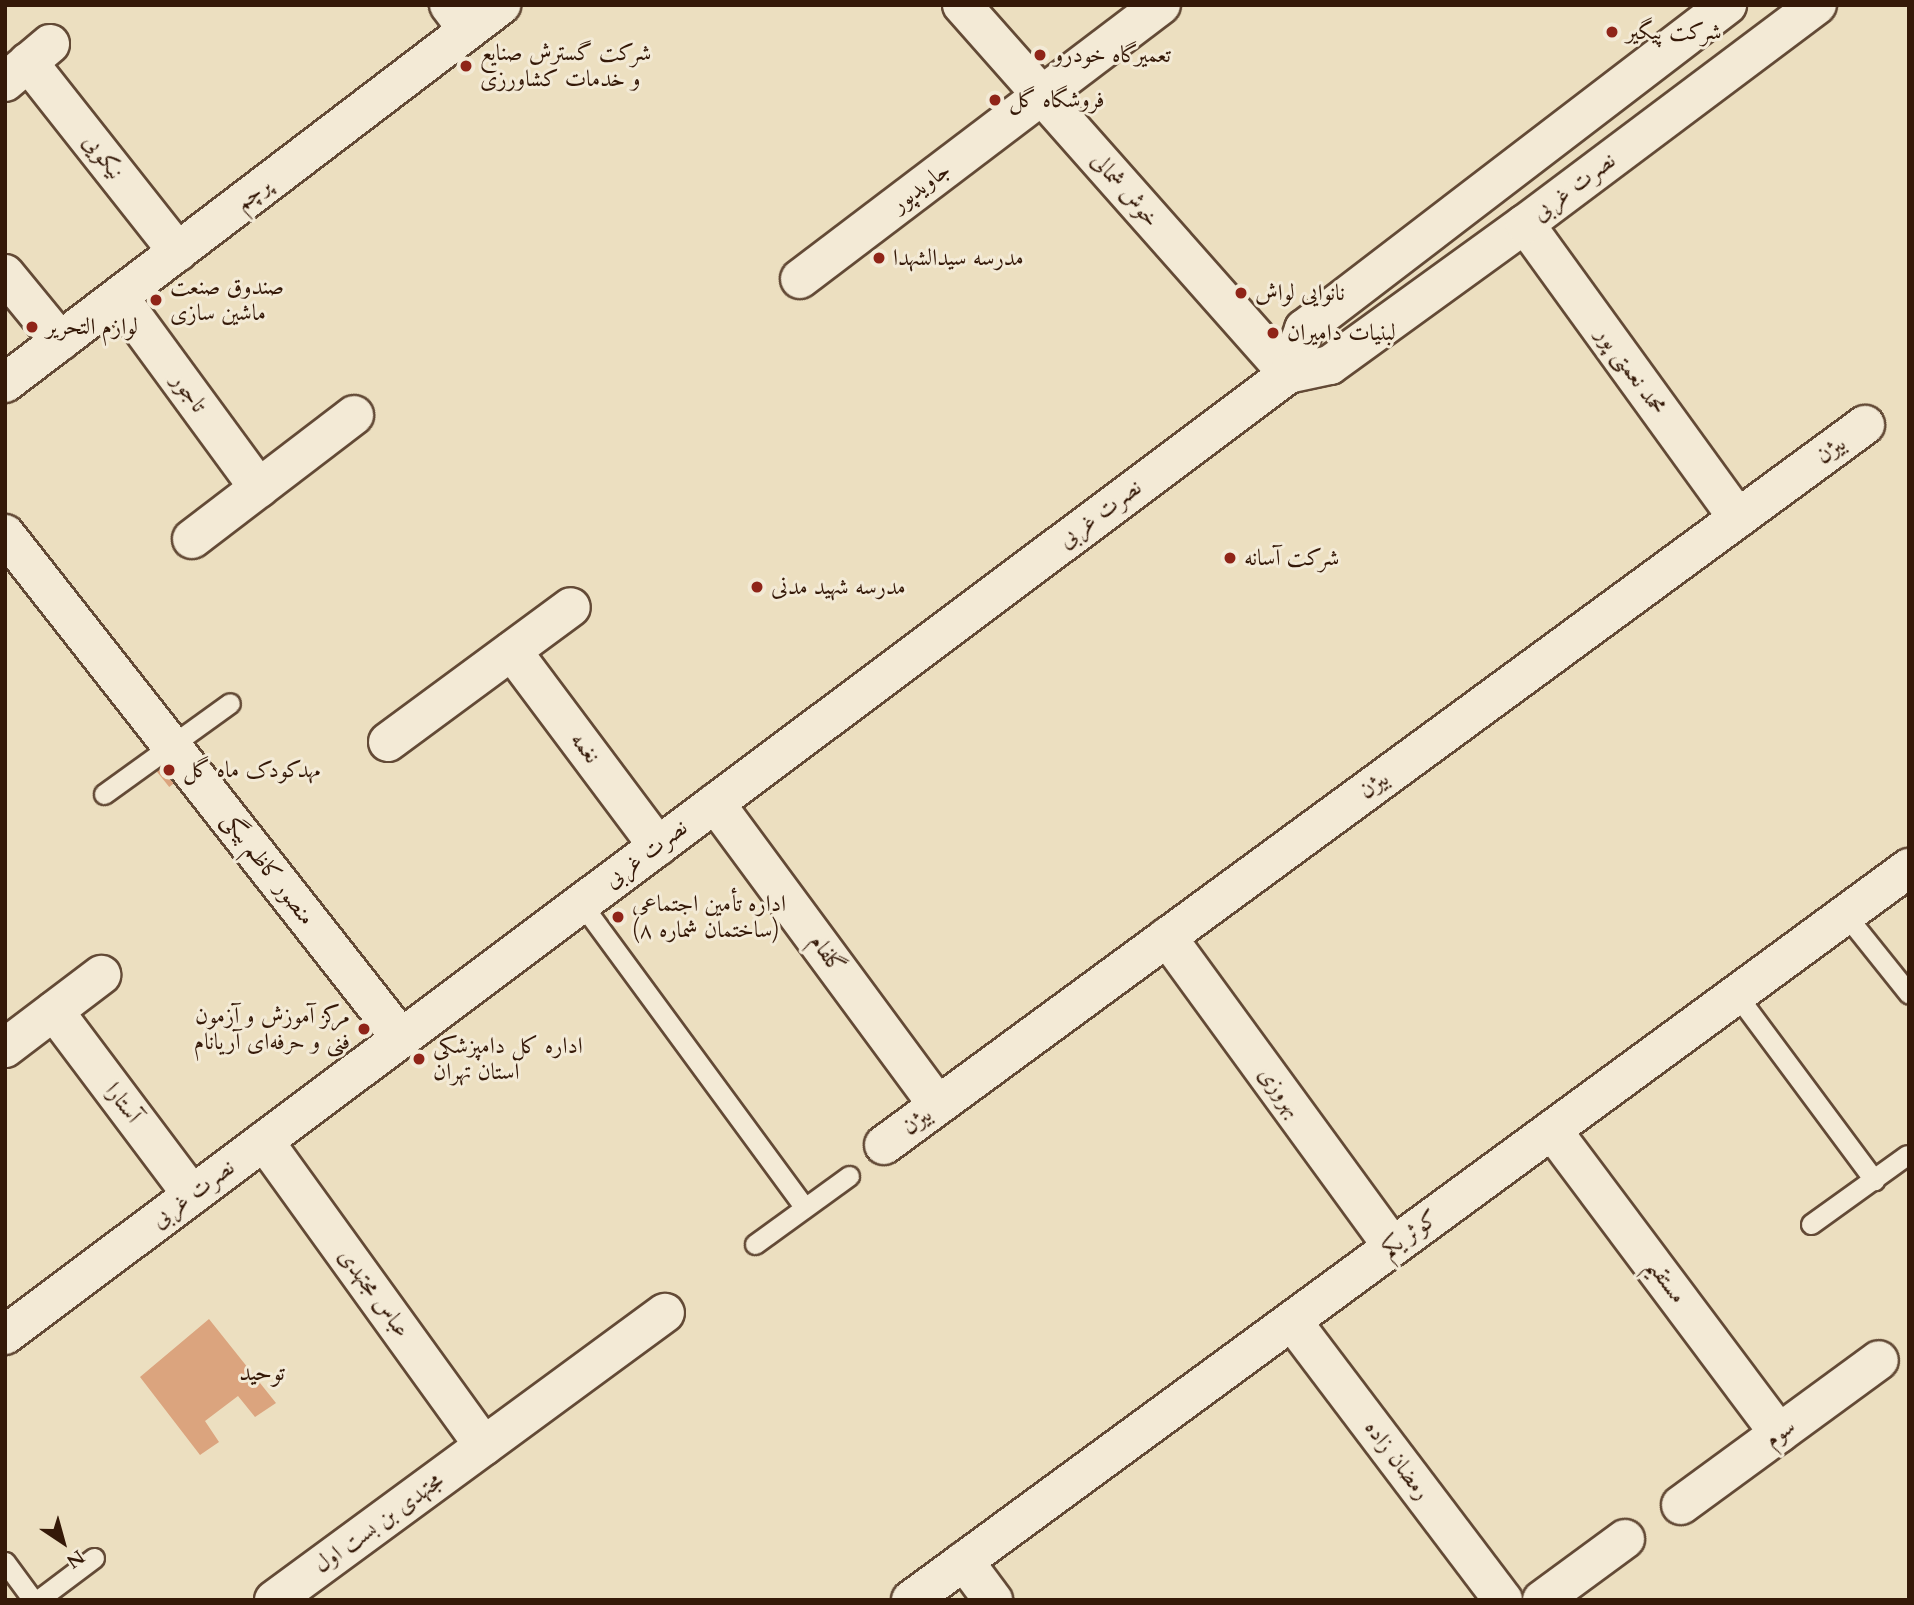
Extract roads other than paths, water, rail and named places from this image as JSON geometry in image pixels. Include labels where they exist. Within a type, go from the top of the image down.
[{"type":"street","name":"پرچم","points":[[5,383],[178,252],[459,18],[501,5]]},
{"type":"street","name":"خوش شمالی","points":[[962,5],[1288,374]]},
{"type":"street","name":"جاویدپور","points":[[800,279],[1161,5]]},
{"type":"street","points":[[1288,374],[1304,329],[1727,5]]},
{"type":"street","name":"نصرت غربی","points":[[5,1335],[1288,374],[1330,365],[1525,224],[1816,5]]},
{"type":"street","name":"نیکویی","points":[[28,63],[178,252]]},
{"type":"street","name":"محمد نعمتی پور","points":[[1525,224],[1738,518]]},
{"type":"street","points":[[5,274],[61,341]]},
{"type":"street","name":"تاجور","points":[[119,297],[259,488]]},
{"type":"street","points":[[192,539],[354,415]]},
{"type":"street","name":"بیژن","points":[[884,1145],[1865,425]]},
{"type":"street","name":"منصور کاظم بیگی","points":[[5,534],[401,1038]]},
{"type":"street","points":[[388,742],[571,607]]},
{"type":"street","name":"نغمه","points":[[512,651],[658,846]]},
{"type":"street","name":"گلفام","points":[[715,803],[938,1105]]},
{"type":"street","name":"کوثر یکم","points":[[911,1600],[1909,868]]},
{"type":"street","name":"بهروزی","points":[[1167,937],[1392,1246]]},
{"type":"street","points":[[5,1048],[101,975]]},
{"type":"street","name":"آستارا","points":[[54,1011],[192,1195]]},
{"type":"street","name":"مستقیم","points":[[1552,1129],[1779,1433]]},
{"type":"street","name":"عباس مجتهدی","points":[[264,1141],[484,1446]]},
{"type":"street","name":"مجتهدی بن بست اول","points":[[274,1600],[665,1313]]},
{"type":"street","name":"رمضان زاده","points":[[1292,1321],[1503,1600]]},
{"type":"street","name":"سوم","points":[[1681,1506],[1879,1360]]},
{"type":"street","points":[[1542,1600],[1625,1539]]},
{"type":"street","points":[[964,1561],[993,1600]]},
{"type":"lane","points":[[104,794],[230,703]]},
{"type":"lane","points":[[581,903],[804,1208]]},
{"type":"lane","points":[[1845,914],[1909,994]]},
{"type":"lane","points":[[1736,994],[1874,1180]]},
{"type":"lane","points":[[1811,1224],[1907,1156]]},
{"type":"lane","points":[[755,1244],[849,1176]]},
{"type":"lane","points":[[38,1600],[94,1558]]},
{"type":"lane","points":[[5,1562],[33,1600]]},
{"type":"place","name":"شرکت پیگیر","points":[[1612,32]]},
{"type":"place","name":"تعمیرگاه خودرو","points":[[1040,55]]},
{"type":"place","name":"شرکت گسترش صنایع و خدمات کشاورزی","points":[[466,66]]},
{"type":"place","name":"فروشگاه گل","points":[[995,100]]},
{"type":"place","name":"مدرسه سیدالشهدا","points":[[879,258]]},
{"type":"place","name":"نانوایی لواش","points":[[1241,293]]},
{"type":"place","name":"صندوق صنعت ماشین سازی","points":[[156,300]]},
{"type":"place","name":"لوازم التحریر","points":[[32,327]]},
{"type":"place","name":"لبنیات دامیران","points":[[1273,333]]},
{"type":"place","name":"شرکت آسانه","points":[[1230,558]]},
{"type":"place","name":"مدرسه شهید مدنی","points":[[757,587]]},
{"type":"place","name":"مهدکودک ماه گل","points":[[169,770]]},
{"type":"place","name":"اداره تأمین اجتماعی (ساختمان شماره ۸)","points":[[618,917]]},
{"type":"place","name":"مرکز آموزش و آزمون فنی و حرفه‌ای آریانام","points":[[364,1029]]},
{"type":"place","name":"اداره کل دامپزشکی استان تهران","points":[[419,1059]]},
{"type":"district","name":"توحید","points":[[262,1373]]}]
